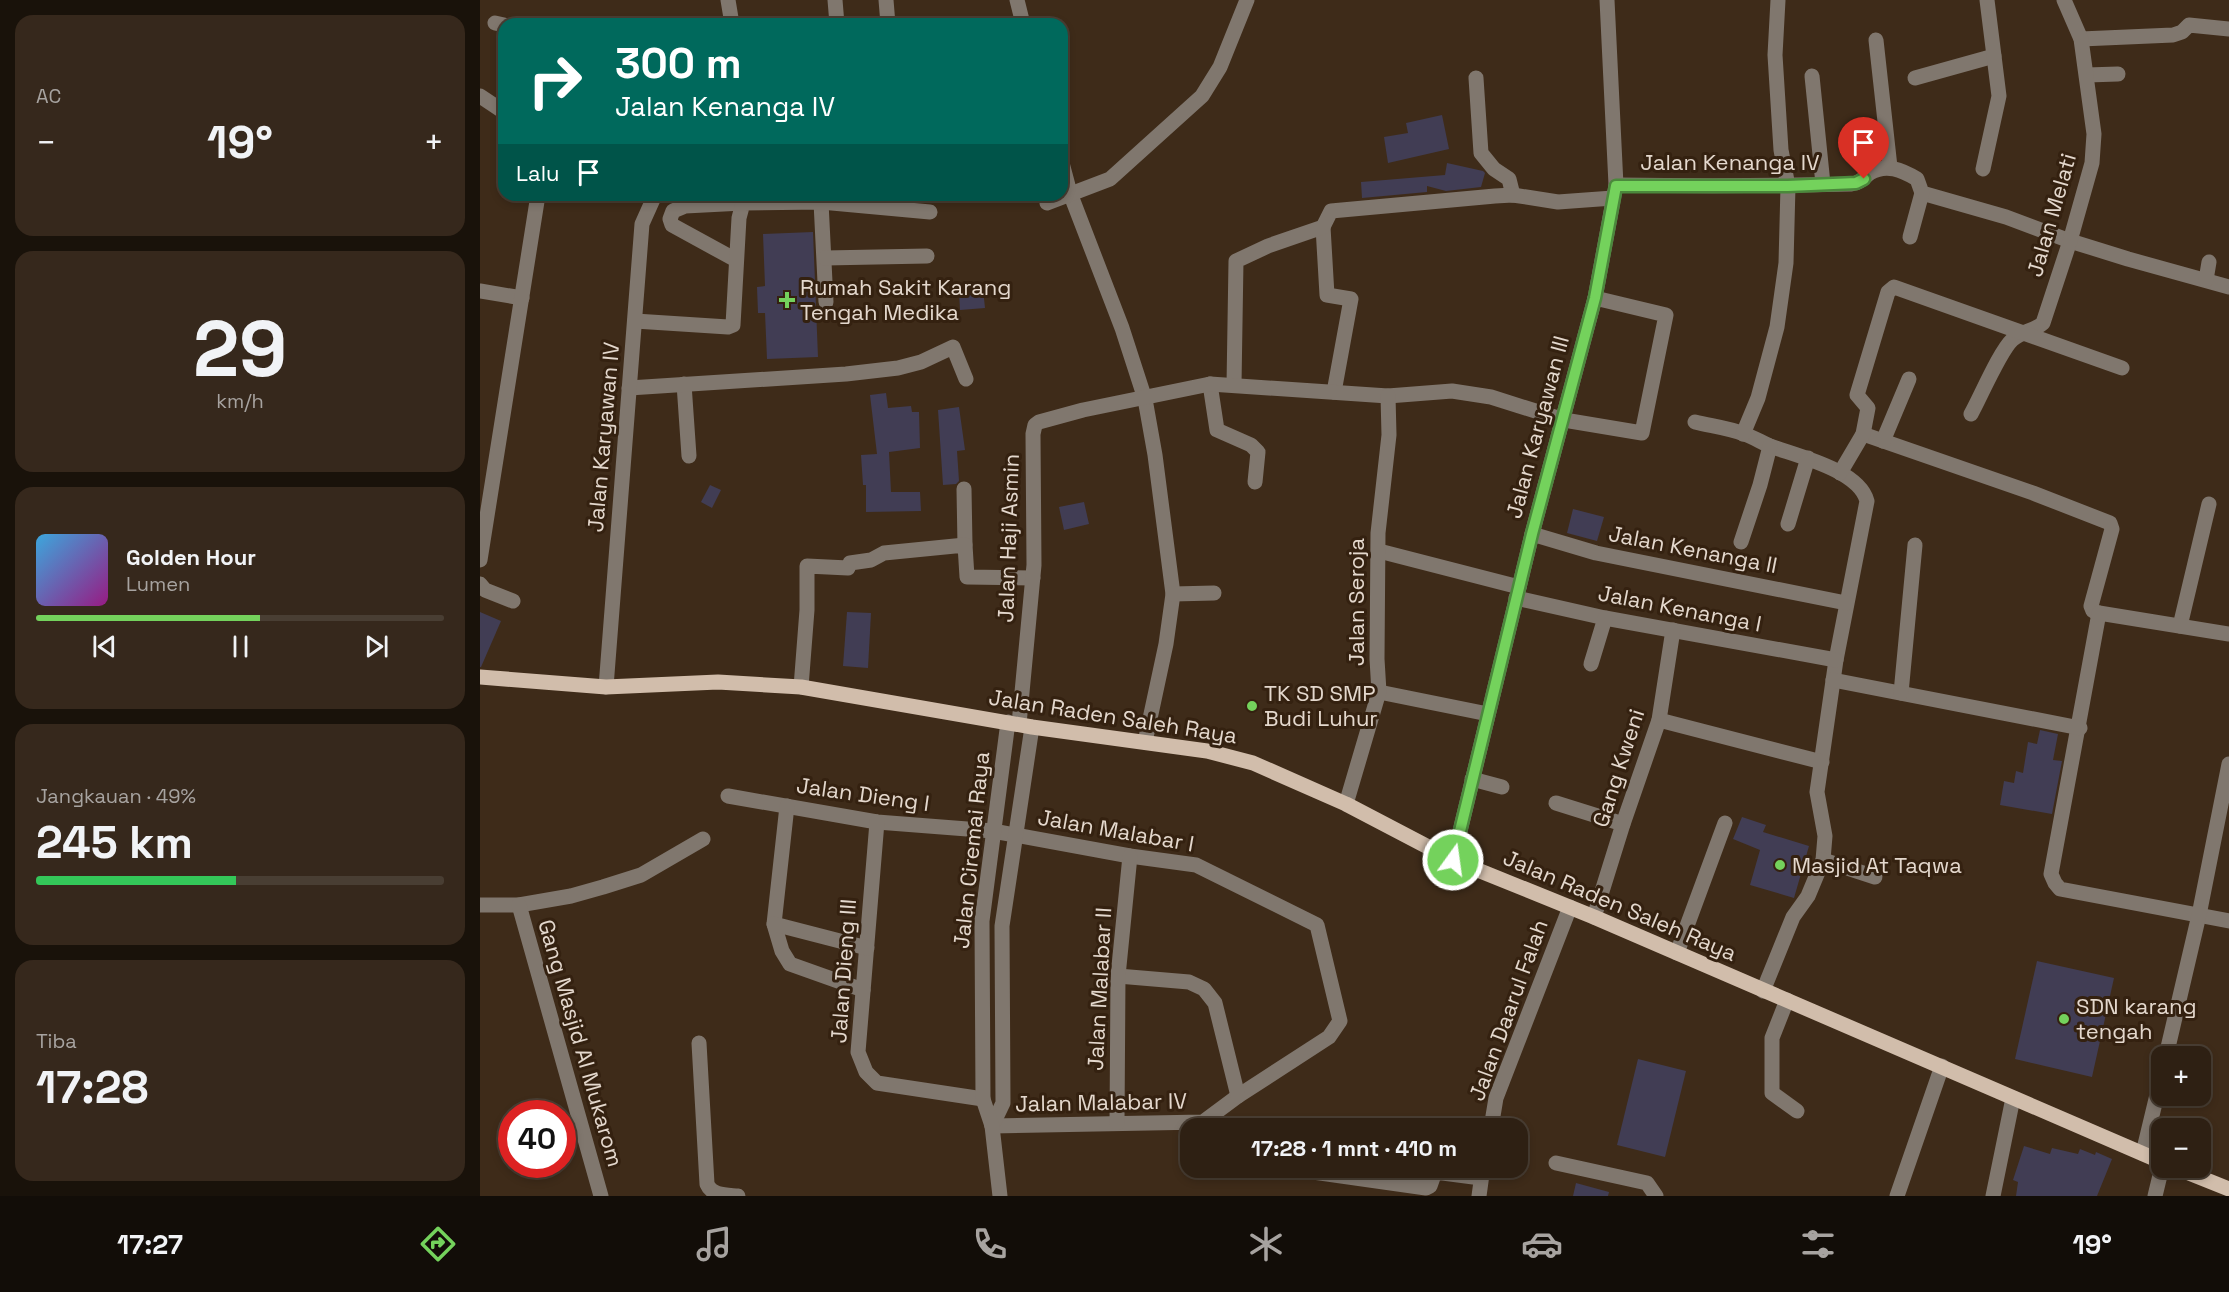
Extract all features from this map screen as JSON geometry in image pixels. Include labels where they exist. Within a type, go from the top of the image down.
[{"type":"main road","name":"Jalan Raden Saleh Raya","points":[[480,677],[606,687],[718,682],[801,687],[1019,724],[1207,751],[1254,763],[1346,804],[1453,860],[1594,917],[2151,1157]]},
{"type":"main road","points":[[2200,1178],[2229,1190]]},
{"type":"street","points":[[728,0],[731,18]]},
{"type":"street","points":[[835,0],[836,18]]},
{"type":"street","points":[[885,0],[887,18]]},
{"type":"street","points":[[1017,0],[1022,18]]},
{"type":"street","points":[[1070,193],[1110,179],[1202,96],[1220,67],[1247,0]]},
{"type":"street","name":"Jalan Karyawan III","points":[[1453,860],[1532,534],[1595,298],[1615,192],[1607,0]]},
{"type":"street","points":[[1743,434],[1758,398],[1777,327],[1786,262],[1788,186],[1781,150],[1776,88],[1778,0]]},
{"type":"street","points":[[1983,169],[1999,96],[1987,0]]},
{"type":"street","name":"Jalan Melati","points":[[1971,414],[2009,342],[2021,332],[2036,329],[2043,322],[2070,241],[2092,163],[2094,134],[2081,39],[2064,0]]},
{"type":"street","points":[[2081,39],[2173,35],[2189,25],[2229,29]]},
{"type":"street","points":[[1876,40],[1890,167],[1917,179],[1923,193],[1910,237]]},
{"type":"street","points":[[1915,78],[1994,56]]},
{"type":"street","points":[[2087,75],[2118,74]]},
{"type":"street","points":[[1812,76],[1823,184]]},
{"type":"street","points":[[1476,78],[1481,153],[1489,164],[1509,179],[1513,195]]},
{"type":"street","points":[[480,96],[498,108]]},
{"type":"street","name":"Jalan Kenanga IV","points":[[1323,227],[1331,211],[1513,195],[1558,202],[1615,192],[1859,183],[1871,173],[1890,167]]},
{"type":"street","points":[[1068,186],[1122,328],[1145,399],[1155,455],[1173,594],[1166,644],[1145,742]]},
{"type":"street","points":[[1923,193],[2006,217],[2070,241],[2229,287]]},
{"type":"street","points":[[480,560],[537,201]]},
{"type":"street","name":"Jalan Karyawan IV","points":[[606,687],[642,224],[653,201]]},
{"type":"street","points":[[1047,203],[1052,201]]},
{"type":"street","points":[[736,260],[672,225],[670,219],[673,211],[686,206],[821,202],[930,212]]},
{"type":"street","points":[[821,202],[826,302]]},
{"type":"street","points":[[635,321],[731,326],[734,319],[739,218],[743,203]]},
{"type":"street","points":[[1234,385],[1237,259],[1323,227],[1327,295],[1351,299],[1334,392]]},
{"type":"street","points":[[825,258],[927,256]]},
{"type":"street","points":[[2206,280],[2209,262]]},
{"type":"street","points":[[1840,473],[1863,434],[1868,408],[1857,395],[1891,288],[1894,286],[2122,368]]},
{"type":"street","points":[[480,291],[522,298]]},
{"type":"street","points":[[1145,399],[1210,384],[1388,396],[1452,391],[1491,397],[1564,420],[1642,433],[1666,315],[1595,298]]},
{"type":"street","points":[[629,388],[846,374],[898,368],[921,362],[953,347],[966,379]]},
{"type":"street","points":[[1883,441],[1908,379]]},
{"type":"street","points":[[684,384],[689,456]]},
{"type":"street","points":[[1210,384],[1217,430],[1251,445],[1258,452],[1255,482]]},
{"type":"street","name":"Jalan Seroja","points":[[1346,804],[1379,692],[1378,533],[1389,435],[1388,396]]},
{"type":"street","name":"Jalan Haji Asmin","points":[[1019,724],[1033,578],[1035,425],[1043,420],[1083,410],[1145,399]]},
{"type":"street","points":[[1695,422],[1743,434],[1770,446],[1808,458],[1840,473],[1865,493],[1867,501],[1836,660],[1817,792],[1825,836],[1823,860],[1808,896],[1793,917],[1763,990]]},
{"type":"street","points":[[1863,434],[2033,493],[2110,523],[2112,529],[2091,606],[2093,611],[2229,634]]},
{"type":"street","points":[[1741,542],[1770,446]]},
{"type":"street","points":[[1788,524],[1808,458]]},
{"type":"street","points":[[964,489],[968,577],[1033,578]]},
{"type":"street","points":[[2180,626],[2209,504]]},
{"type":"street","name":"Jalan Kenanga II","points":[[1532,534],[1596,553],[1846,603]]},
{"type":"street","points":[[801,687],[807,610],[807,566],[848,568],[850,563],[871,560],[884,553],[965,545]]},
{"type":"street","points":[[1901,693],[1915,545]]},
{"type":"street","name":"Jalan Kenanga I","points":[[1379,551],[1605,618],[1836,660]]},
{"type":"street","points":[[480,584],[485,590],[513,601]]},
{"type":"street","points":[[1173,594],[1214,593]]},
{"type":"street","points":[[2099,613],[2080,728],[2051,874],[2060,889],[2229,921]]},
{"type":"street","points":[[1591,664],[1605,618]]},
{"type":"street","name":"Gang Kweni","points":[[1594,917],[1659,720],[1673,630]]},
{"type":"street","points":[[1833,680],[2080,728]]},
{"type":"street","points":[[1379,692],[1488,714]]},
{"type":"street","points":[[1659,720],[1822,762]]},
{"type":"street","name":"Jalan Ciremai Raya","points":[[1000,1196],[992,1126],[982,1099],[982,921],[993,831],[1019,724]]},
{"type":"street","name":"Jalan Ciremai Raya","points":[[992,1126],[1003,1103],[1002,926],[1016,835],[1019,724]]},
{"type":"street","points":[[2168,1046],[2199,915],[2229,764]]},
{"type":"street","points":[[1472,779],[1502,787]]},
{"type":"street","name":"Jalan Dieng I","points":[[728,796],[877,822],[993,831]]},
{"type":"street","points":[[1556,803],[1623,824]]},
{"type":"street","points":[[787,807],[774,924],[782,951],[790,964],[864,990]]},
{"type":"street","name":"Jalan Dieng III","points":[[877,822],[858,1052],[866,1072],[877,1083],[982,1099]]},
{"type":"street","points":[[1677,953],[1725,823]]},
{"type":"street","name":"Jalan Malabar I","points":[[993,831],[1130,856],[1196,865],[1317,926],[1340,1021],[1329,1037],[1238,1096]]},
{"type":"street","points":[[519,905],[572,896],[641,875],[702,839]]},
{"type":"street","name":"Jalan Malabar II","points":[[1117,1123],[1118,976],[1130,856]]},
{"type":"street","points":[[1823,860],[1875,877]]},
{"type":"street","name":"Gang Masjid Al Mukarom","points":[[480,905],[519,905],[601,1196]]},
{"type":"street","name":"Jalan Daarul Falah","points":[[1493,1118],[1496,1098],[1570,907]]},
{"type":"street","points":[[774,924],[867,948]]},
{"type":"street","points":[[982,954],[1002,956]]},
{"type":"street","points":[[1118,976],[1189,982],[1204,989],[1215,1003],[1238,1096]]},
{"type":"street","points":[[1787,1000],[1772,1038],[1772,1093],[1797,1111]]},
{"type":"street","points":[[699,1043],[707,1184],[717,1195],[738,1196]]},
{"type":"street","points":[[1897,1196],[1942,1066]]},
{"type":"street","name":"Jalan Malabar IV","points":[[992,1126],[1203,1122],[1238,1096]]},
{"type":"street","points":[[1993,1196],[2013,1098]]},
{"type":"street","points":[[2143,1153],[2154,1106]]},
{"type":"street","points":[[1556,1163],[1647,1183],[1656,1196]]},
{"type":"street","points":[[1355,1178],[1426,1188],[1430,1186],[1432,1178]]},
{"type":"street","points":[[1479,1196],[1481,1178]]},
{"type":"street","points":[[2155,1196],[2159,1178]]},
{"type":"building","points":[[1442,115],[1449,149],[1388,163],[1384,137],[1408,133],[1406,123]]},
{"type":"building","points":[[1447,163],[1483,171],[1485,173],[1481,187],[1446,191],[1427,186],[1427,192],[1362,198],[1361,182],[1445,175]]},
{"type":"building","name":"Rumah Sakit Karang Tengah Medika","points":[[813,232],[818,357],[767,359],[765,313],[758,313],[757,287],[765,286],[763,234]]},
{"type":"building","points":[[983,289],[985,308],[960,310],[959,292]]},
{"type":"building","points":[[886,393],[888,408],[911,406],[912,412],[919,412],[920,448],[889,452],[891,492],[920,492],[921,511],[866,512],[866,485],[863,485],[861,455],[877,454],[870,395]]},
{"type":"building","points":[[959,407],[965,450],[957,451],[959,481],[956,484],[943,485],[938,410]]},
{"type":"building","points":[[710,485],[721,490],[712,508],[701,502]]},
{"type":"building","points":[[1084,502],[1089,524],[1064,530],[1059,507]]},
{"type":"building","points":[[1573,509],[1604,517],[1597,541],[1567,533]]},
{"type":"building","points":[[480,612],[501,621],[481,667],[480,667]]},
{"type":"building","points":[[847,612],[871,613],[868,668],[843,666]]},
{"type":"building","points":[[2040,730],[2058,734],[2053,760],[2062,761],[2052,814],[2000,805],[2004,781],[2014,783],[2016,771],[2023,773],[2028,742],[2037,744]]},
{"type":"building","name":"Masjid At Taqwa","points":[[1742,817],[1766,825],[1763,832],[1809,846],[1794,898],[1750,885],[1760,850],[1733,839]]},
{"type":"building","name":"SDN karang tengah","points":[[2037,961],[2114,978],[2092,1077],[2015,1059]]},
{"type":"building","points":[[1638,1059],[1686,1071],[1665,1157],[1617,1145]]},
{"type":"building","points":[[2024,1146],[2050,1154],[2052,1148],[2078,1154],[2080,1149],[2095,1155],[2096,1152],[2112,1159],[2097,1196],[2016,1196],[2018,1182],[2013,1180]]},
{"type":"building","points":[[1576,1183],[1609,1192],[1608,1196],[1573,1196]]},
{"type":"place","name":"Rumah Sakit Karang Tengah Medika","points":[[787,300]]},
{"type":"place","name":"TK SD SMP Budi Luhur","points":[[1252,706]]},
{"type":"place","name":"Masjid At Taqwa","points":[[1780,865]]},
{"type":"place","name":"SDN karang tengah","points":[[2064,1019]]},
{"type":"route","points":[[1453,860],[1532,534],[1595,298],[1616,186],[1788,186],[1859,183],[1864,179]]}]
